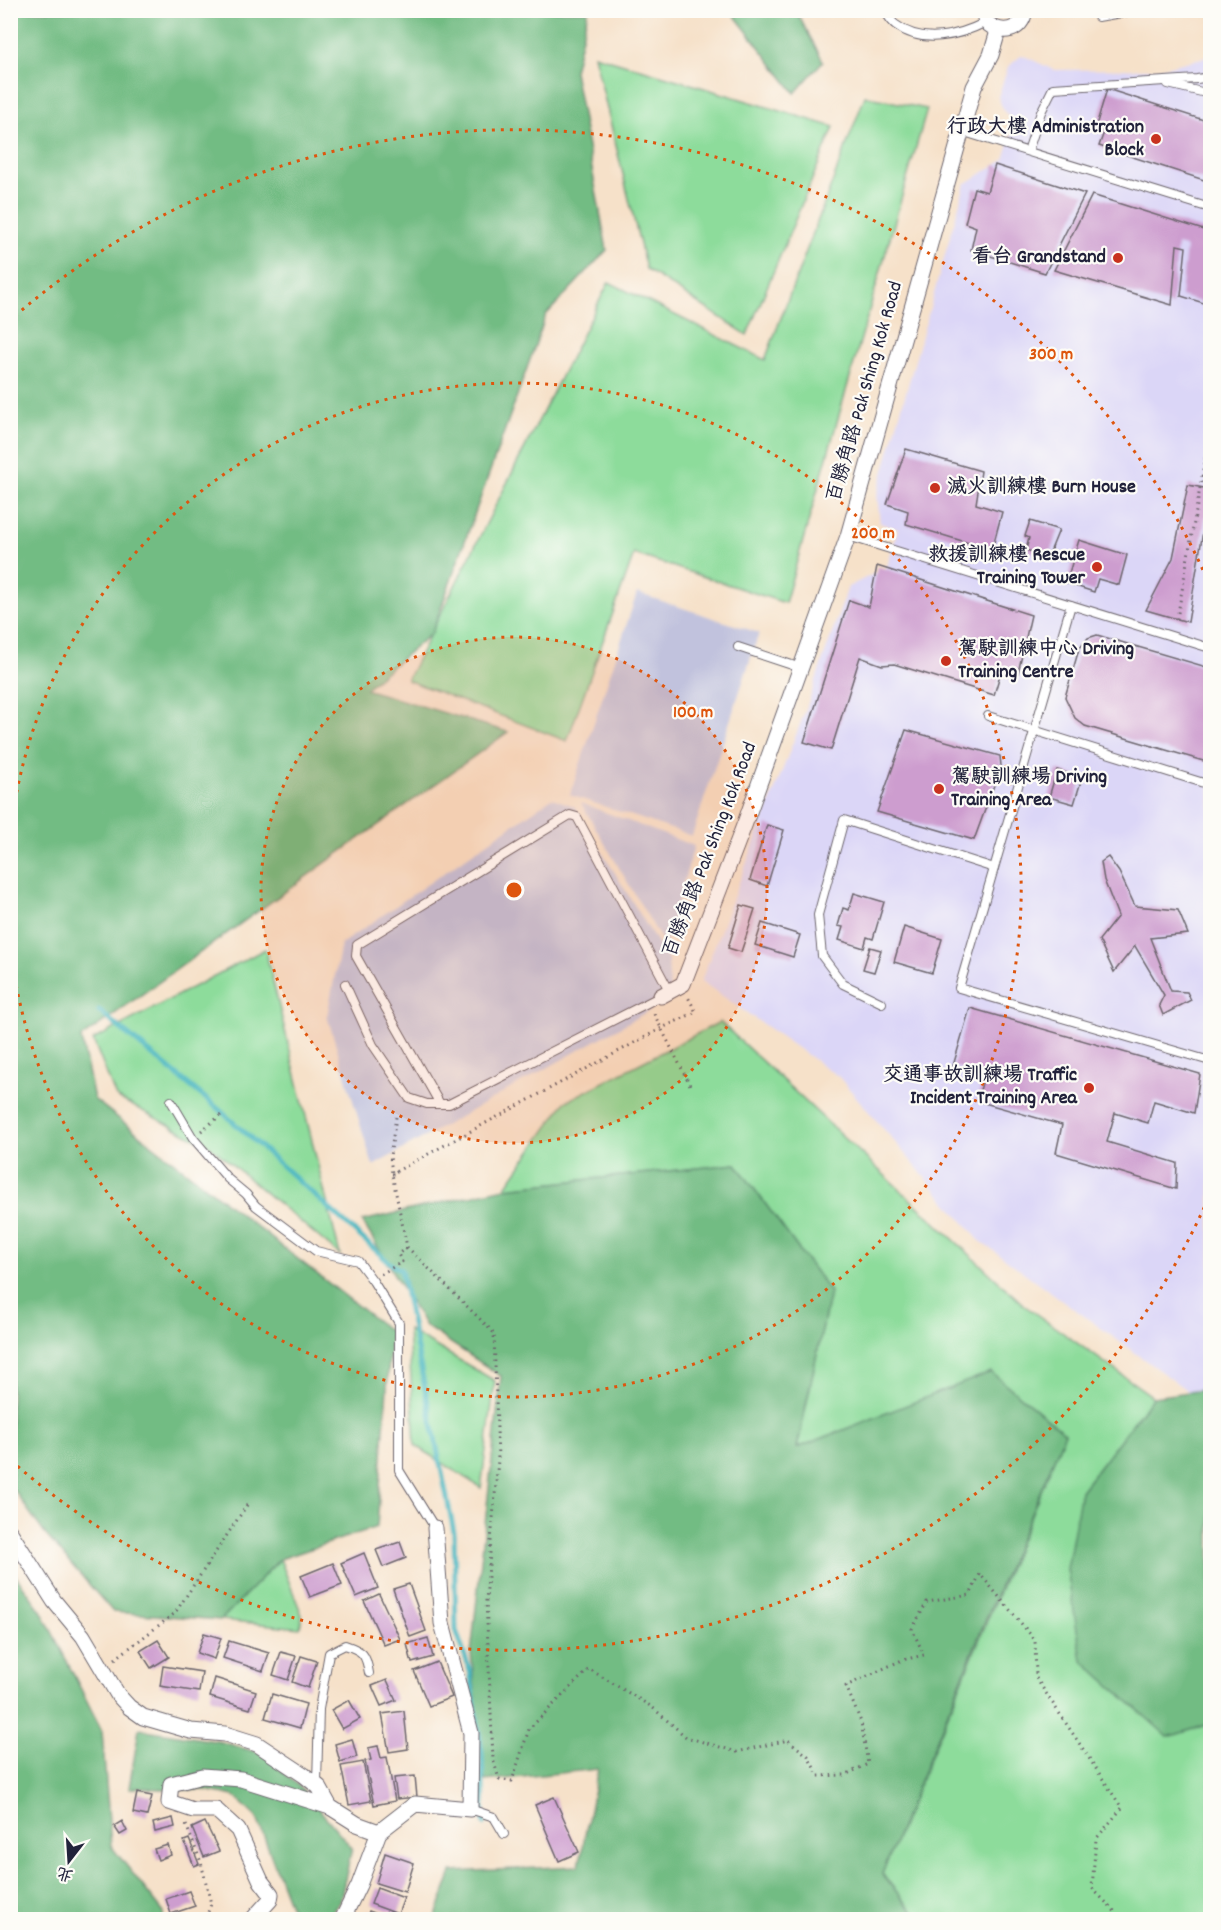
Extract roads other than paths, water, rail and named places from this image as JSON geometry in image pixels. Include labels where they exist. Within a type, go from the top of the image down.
[{"type":"street","points":[[989,21],[1005,31],[1018,26],[1025,10]]},
{"type":"street","name":"百勝角路 Pak Shing Kok Road","points":[[665,994],[683,984],[745,823],[848,536],[974,87],[991,55],[989,21]]},
{"type":"street","points":[[342,1920],[379,1832],[415,1804],[471,1810],[471,1733],[442,1623],[435,1528]]},
{"type":"street","points":[[10,1532],[54,1601],[83,1636],[118,1695],[129,1707],[143,1717],[190,1731],[225,1734],[257,1744],[316,1785],[330,1807]]},
{"type":"street","points":[[252,1920],[270,1900],[271,1894],[261,1881],[238,1830],[216,1810],[193,1810],[169,1803],[171,1785],[202,1776],[241,1779],[330,1807],[357,1824],[379,1832]]},
{"type":"lane","points":[[884,10],[895,24],[908,32],[927,36],[958,34],[989,21]]},
{"type":"lane","points":[[1096,10],[1098,17],[1139,10]]},
{"type":"lane","points":[[1028,151],[1041,112],[1053,88],[1210,77]]},
{"type":"lane","points":[[1159,82],[1210,94]]},
{"type":"lane","points":[[961,131],[1210,208]]},
{"type":"lane","points":[[848,536],[1210,648]]},
{"type":"lane","points":[[1071,605],[959,988],[1210,1061]]},
{"type":"lane","points":[[738,647],[801,668]]},
{"type":"lane","points":[[988,716],[1210,785]]},
{"type":"lane","name":"百勝角路 Pak Shing Kok Road","points":[[440,1104],[356,956],[357,945],[570,815],[577,817],[665,994]]},
{"type":"lane","points":[[882,1003],[843,984],[822,956],[818,915],[844,820],[994,868]]},
{"type":"lane","points":[[345,984],[374,1046],[409,1098],[427,1104],[448,1104],[665,994]]},
{"type":"lane","points":[[171,1101],[193,1138],[228,1179],[256,1206],[316,1251],[358,1261],[399,1323],[399,1470],[435,1528]]},
{"type":"lane","points":[[316,1785],[319,1709],[329,1653],[345,1645],[359,1650],[367,1659],[369,1673]]},
{"type":"lane","points":[[471,1810],[494,1817],[504,1834]]},
{"type":"waterway","points":[[99,1011],[222,1112],[392,1265],[401,1270],[454,1532],[456,1630],[470,1671],[482,1753],[484,1824]]},
{"type":"place","name":"行政大樓 Administration Block","points":[[1156,139]]},
{"type":"place","name":"看台 Grandstand","points":[[1118,258]]},
{"type":"place","name":"滅火訓練樓 Burn House","points":[[935,488]]},
{"type":"place","name":"救援訓練樓 Rescue Training Tower","points":[[1097,567]]},
{"type":"place","name":"駕駛訓練中心 Driving Training Centre","points":[[946,661]]},
{"type":"place","name":"駕駛訓練場 Driving Training Area","points":[[939,789]]},
{"type":"place","name":"交通事故訓練場 Traffic Incident Training Area","points":[[1089,1088]]}]
